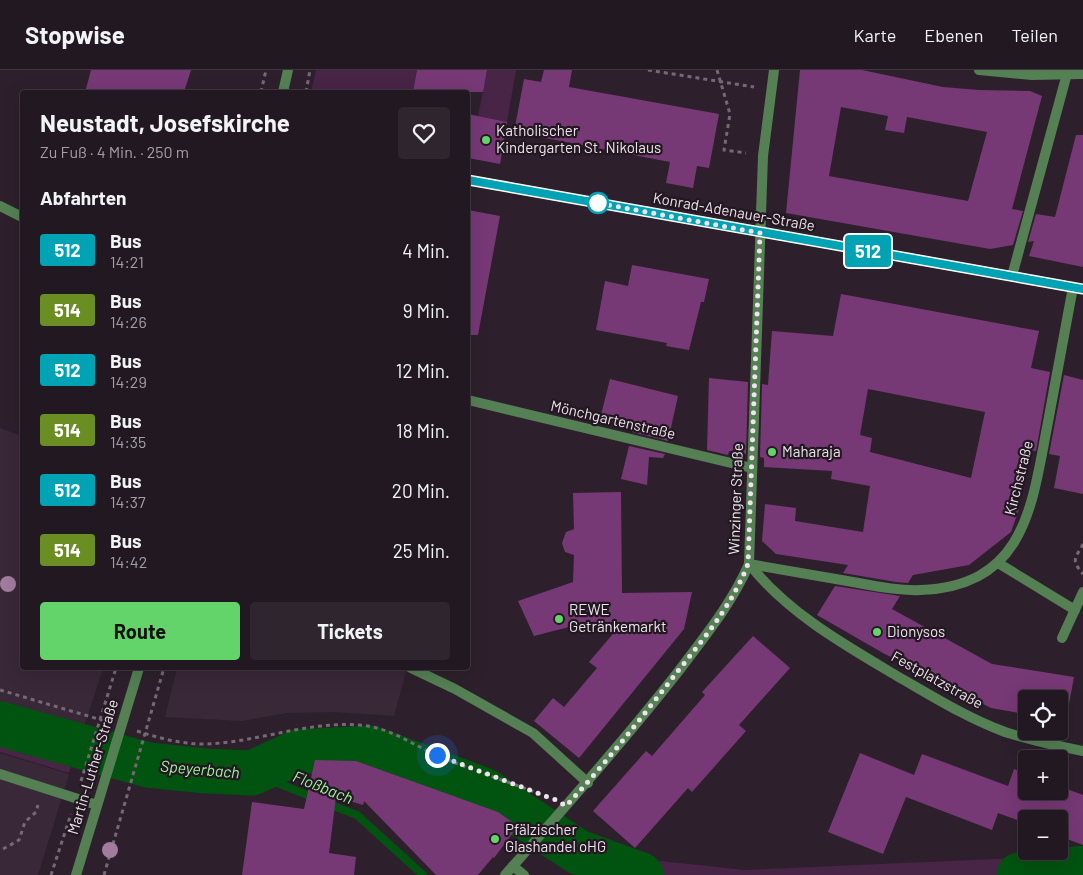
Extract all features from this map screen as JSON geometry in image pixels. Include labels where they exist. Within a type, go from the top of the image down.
[{"type":"street","points":[[283,90],[288,70]]},
{"type":"street","name":"Winzinger Straße","points":[[505,875],[588,783],[654,703],[726,608],[737,591],[748,564],[762,156],[774,70]]},
{"type":"street","points":[[979,70],[1083,74]]},
{"type":"street","points":[[1012,276],[1067,73]]},
{"type":"street","name":"Konrad-Adenauer-Straße","points":[[470,180],[1078,288]]},
{"type":"street","points":[[0,206],[20,216]]},
{"type":"street","name":"Kirchstraße","points":[[748,564],[888,588],[920,590],[967,583],[998,563],[1019,535],[1034,492],[1078,288]]},
{"type":"street","name":"Mönchgartenstraße","points":[[470,400],[752,468]]},
{"type":"street","points":[[998,563],[1075,610]]},
{"type":"street","name":"Festplatzstraße","points":[[748,564],[766,586],[794,610],[849,648],[939,701],[1005,732],[1083,751]]},
{"type":"street","points":[[1062,638],[1083,592]]},
{"type":"street","name":"Martin-Luther-Straße","points":[[76,875],[138,670]]},
{"type":"street","points":[[415,670],[455,689],[533,733],[588,783]]},
{"type":"street","points":[[0,774],[97,805]]},
{"type":"street","points":[[513,866],[524,875]]},
{"type":"path","points":[[261,90],[266,70]]},
{"type":"path","points":[[306,90],[310,70]]},
{"type":"path","points":[[648,70],[770,90]]},
{"type":"path","points":[[717,70],[730,114],[724,150],[762,156]]},
{"type":"path","points":[[1083,544],[1074,556],[1074,561],[1083,574]]},
{"type":"path","points":[[51,875],[115,670]]},
{"type":"path","points":[[104,875],[142,752],[163,670]]},
{"type":"path","points":[[0,690],[181,743],[205,744],[242,740],[301,728],[345,724],[381,728],[437,755],[556,800],[566,806]]},
{"type":"path","points":[[3,849],[19,840],[25,822],[36,812],[42,788]]},
{"type":"shaded area","points":[[316,70],[417,70],[413,90],[311,90]]},
{"type":"shaded area","points":[[482,70],[516,70],[507,122],[478,116],[487,71]]},
{"type":"shaded area","points":[[0,428],[20,435],[20,670],[102,670],[84,726],[0,701]]},
{"type":"shaded area","points":[[177,670],[406,670],[394,716],[335,712],[287,713],[242,721],[165,717]]},
{"type":"shaded area","points":[[0,701],[84,726],[69,773],[0,752]]},
{"type":"shaded area","points":[[0,753],[69,774],[38,875],[0,875]]},
{"type":"shaded area","points":[[581,830],[651,860],[745,870],[1018,858],[1018,860],[1068,860],[1068,856],[1083,855],[1083,875],[656,875],[575,842]]},
{"type":"building","points":[[91,70],[191,70],[185,90],[86,89]]},
{"type":"building","points":[[417,70],[487,70],[483,92],[470,92],[470,90],[413,90]]},
{"type":"building","points":[[544,70],[572,70],[569,87],[719,114],[709,168],[697,166],[693,188],[666,183],[670,162],[514,132],[524,79],[541,82]]},
{"type":"building","points":[[800,70],[862,70],[943,87],[1030,91],[1042,96],[1012,209],[1023,211],[1013,245],[990,249],[786,213]],"holes":[[[841,107],[888,116],[885,130],[904,133],[907,117],[987,132],[968,201],[829,176]]]},
{"type":"building","name":"Katholischer Kindergarten St. Nikolaus","points":[[470,114],[507,122],[500,164],[470,158]]},
{"type":"building","points":[[1076,135],[1083,135],[1083,267],[1029,256],[1034,241],[1028,242],[1036,214],[1055,217]]},
{"type":"building","points":[[470,210],[500,216],[478,335],[470,335]]},
{"type":"building","points":[[632,265],[709,279],[689,350],[666,346],[667,343],[596,330],[605,281],[628,286]]},
{"type":"building","points":[[841,294],[1039,331],[1031,368],[1050,372],[1036,451],[1024,449],[1010,505],[1019,509],[1011,532],[969,565],[913,575],[908,583],[896,582],[843,573],[848,565],[776,554],[762,541],[765,504],[796,508],[795,521],[863,532],[870,486],[831,479],[832,471],[764,467],[764,458],[760,457],[762,384],[768,385],[772,331],[833,336]],"holes":[[[868,389],[985,412],[971,478],[870,452],[872,438],[860,435]]]},
{"type":"building","points":[[1064,375],[1083,380],[1083,494],[1054,488],[1060,456],[1049,454]]},
{"type":"building","points":[[709,378],[748,382],[746,454],[729,451],[728,455],[707,450]]},
{"type":"building","points":[[610,379],[678,396],[668,441],[632,432],[633,427],[600,419]]},
{"type":"building","points":[[629,446],[665,454],[663,458],[649,457],[647,485],[621,479]]},
{"type":"building","points":[[621,492],[622,593],[692,592],[684,629],[579,758],[534,721],[553,698],[564,707],[597,668],[589,662],[618,628],[573,626],[534,636],[518,601],[573,582],[574,555],[565,552],[562,543],[566,532],[574,529],[573,493]]},
{"type":"building","points":[[835,586],[900,596],[892,609],[992,664],[1074,677],[1068,709],[1068,690],[1018,690],[1018,713],[991,708],[883,653],[817,615]]},
{"type":"building","points":[[753,636],[790,668],[739,725],[746,731],[692,792],[688,788],[635,848],[593,811],[646,751],[652,756],[705,695],[702,692]]},
{"type":"building","points":[[860,753],[914,775],[922,754],[1008,786],[1014,769],[1018,771],[1018,800],[1068,800],[1068,789],[1083,795],[1083,845],[1068,839],[1068,810],[1018,810],[1018,820],[998,813],[992,830],[906,797],[883,854],[828,832]]},
{"type":"building","points":[[315,760],[356,761],[498,812],[518,826],[494,858],[478,875],[436,875],[364,801],[363,805],[336,797],[329,853],[356,857],[354,875],[242,875],[252,802],[304,809]]},
{"type":"waterway","name":"Speyerbach","points":[[0,724],[148,765],[206,771],[252,773],[298,752],[371,748],[484,790],[578,852],[641,875]]},
{"type":"waterway","name":"Floßbach","points":[[252,773],[315,798]]},
{"type":"waterway","name":"Floßbach","points":[[325,803],[357,815],[423,875]]},
{"type":"waterway","name":"Speyerbach","points":[[1019,875],[1083,868]]},
{"type":"bus line","name":"512","points":[[470,180],[1083,289]]},
{"type":"place","name":"Katholischer Kindergarten St. Nikolaus","points":[[486,140]]},
{"type":"place","name":"Maharaja","points":[[772,452]]},
{"type":"place","name":"REWE Getränkemarkt","points":[[559,619]]},
{"type":"place","name":"Dionysos","points":[[877,632]]},
{"type":"place","name":"Pfälzischer Glashandel oHG","points":[[495,839]]},
{"type":"route","points":[[437,755],[556,800],[566,806],[588,783],[654,703],[726,608],[737,591],[748,564],[760,233],[598,203]]}]
